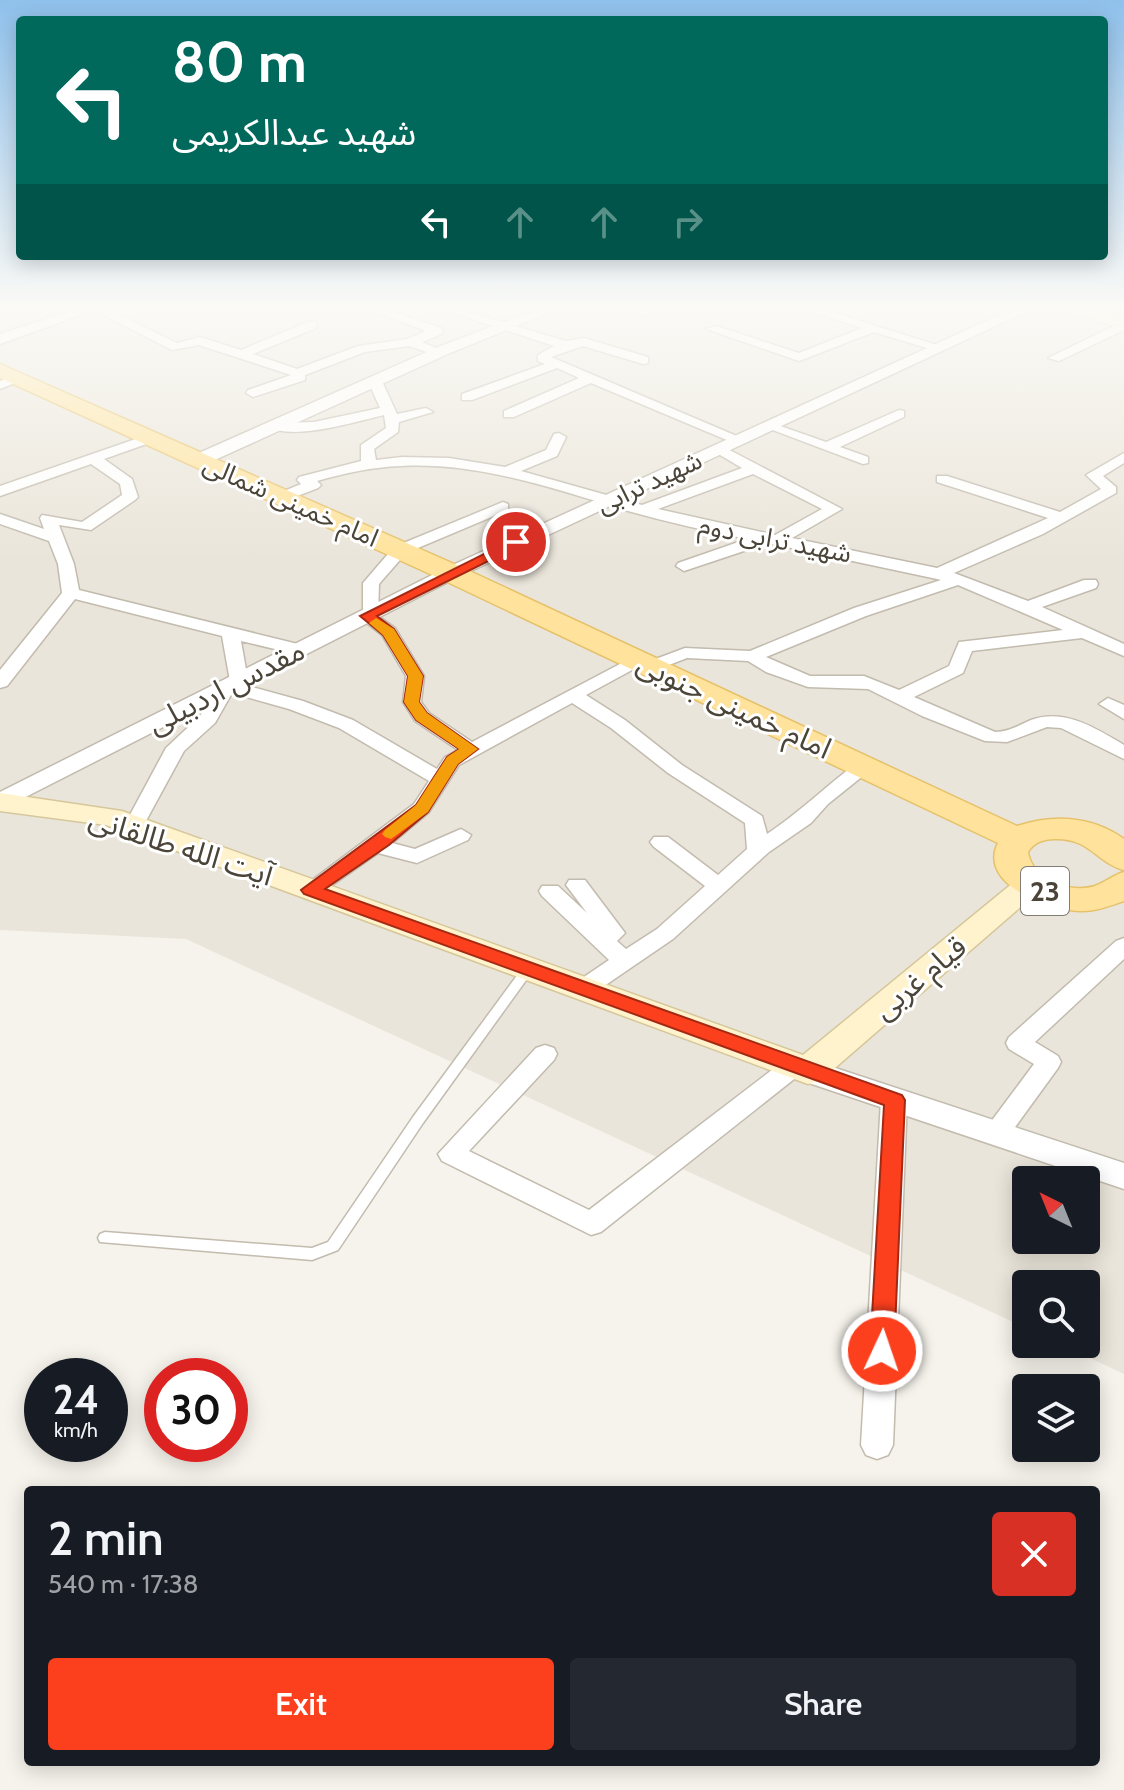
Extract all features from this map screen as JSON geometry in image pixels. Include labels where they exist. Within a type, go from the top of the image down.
[{"type":"main road","name":"امام خمینی شمالی","points":[[43,394],[451,573]]},
{"type":"main road","name":"امام خمینی جنوبی","points":[[451,573],[1017,839]]},
{"type":"main road","name":"آیت الله طالقانی","points":[[2,805],[111,817],[801,1068]]},
{"type":"main road","name":"23","points":[[1116,838],[1044,828],[1017,839],[1011,849],[1011,861],[1018,873],[1048,893],[1086,899],[1104,896],[1118,890],[1124,883]]},
{"type":"main road","name":"قیام غربی","points":[[801,1068],[1031,884]]},
{"type":"street","points":[[199,460],[347,394]]},
{"type":"street","points":[[369,463],[366,448],[393,429],[391,415],[378,394]]},
{"type":"street","points":[[467,397],[474,394]]},
{"type":"street","points":[[509,414],[555,394]]},
{"type":"street","points":[[624,394],[739,440]]},
{"type":"street","name":"شهید ترابی","points":[[451,573],[840,394]]},
{"type":"street","points":[[276,426],[314,426],[426,412]]},
{"type":"street","points":[[827,447],[899,414]]},
{"type":"street","points":[[769,426],[863,460]]},
{"type":"street","points":[[509,471],[552,453],[559,437]]},
{"type":"street","points":[[0,491],[150,438]]},
{"type":"street","points":[[684,566],[771,539],[834,509],[785,487],[720,449]]},
{"type":"street","points":[[938,574],[1037,531],[1111,490],[1092,477],[1124,457]]},
{"type":"street","points":[[0,682],[71,593],[66,564],[48,518],[85,527],[130,497],[127,482],[92,458]]},
{"type":"street","name":"شهید ترابی دوم","points":[[282,497],[313,485],[304,480],[331,470],[369,463],[473,464],[771,539],[938,574],[1027,607],[1124,651]]},
{"type":"street","points":[[1107,466],[1124,472]]},
{"type":"street","points":[[645,509],[754,469]]},
{"type":"street","points":[[942,479],[1060,517]]},
{"type":"street","points":[[470,749],[422,717],[412,702],[415,676],[389,632],[369,615],[371,583],[400,550],[503,507]]},
{"type":"street","points":[[0,519],[56,538]]},
{"type":"street","name":"مقدس اردبیلی","points":[[2,805],[451,573]]},
{"type":"street","points":[[310,890],[375,846],[422,808],[452,761],[573,695],[644,664],[685,653],[752,656],[860,612],[957,580]]},
{"type":"street","points":[[1027,607],[1090,584]]},
{"type":"street","points":[[71,593],[300,650]]},
{"type":"street","points":[[899,697],[957,669],[965,646],[1085,633]]},
{"type":"street","points":[[134,826],[176,748],[208,719],[233,683],[231,635]]},
{"type":"street","points":[[752,656],[772,668],[808,681],[864,682],[992,737],[1002,738],[1057,721],[1068,723],[1124,753]]},
{"type":"street","points":[[233,683],[346,724],[439,778]]},
{"type":"street","points":[[573,695],[618,724],[675,769],[755,820],[758,850]]},
{"type":"street","points":[[583,989],[665,934],[758,850],[804,819],[821,800],[864,767]]},
{"type":"street","points":[[375,846],[417,856],[461,835]]},
{"type":"street","points":[[661,842],[717,885]]},
{"type":"street","points":[[577,885],[614,933],[601,939]]},
{"type":"street","points":[[550,891],[624,961]]},
{"type":"street","points":[[996,1134],[1049,1062],[1018,1043],[1124,946]]},
{"type":"street","points":[[545,1054],[451,1154],[591,1224],[801,1068],[1124,1176]]},
{"type":"street","points":[[877,1445],[894,1100]]},
{"type":"lane","points":[[105,1238],[312,1254],[333,1246],[418,1120],[528,969]]},
{"type":"shaded area","points":[[0,394],[1124,394],[1124,1374],[1090,1358],[1100,1358],[1100,1270],[1012,1270],[1012,1322],[186,939],[0,930]]},
{"type":"slow traffic","points":[[376,623],[389,632],[415,676],[412,702],[422,717],[444,735],[470,749],[452,761],[422,808],[391,834]]},
{"type":"route","points":[[516,542],[367,616],[389,632],[415,676],[412,702],[422,717],[444,735],[470,749],[452,761],[422,808],[382,841],[310,890],[894,1100],[882,1351]]}]
